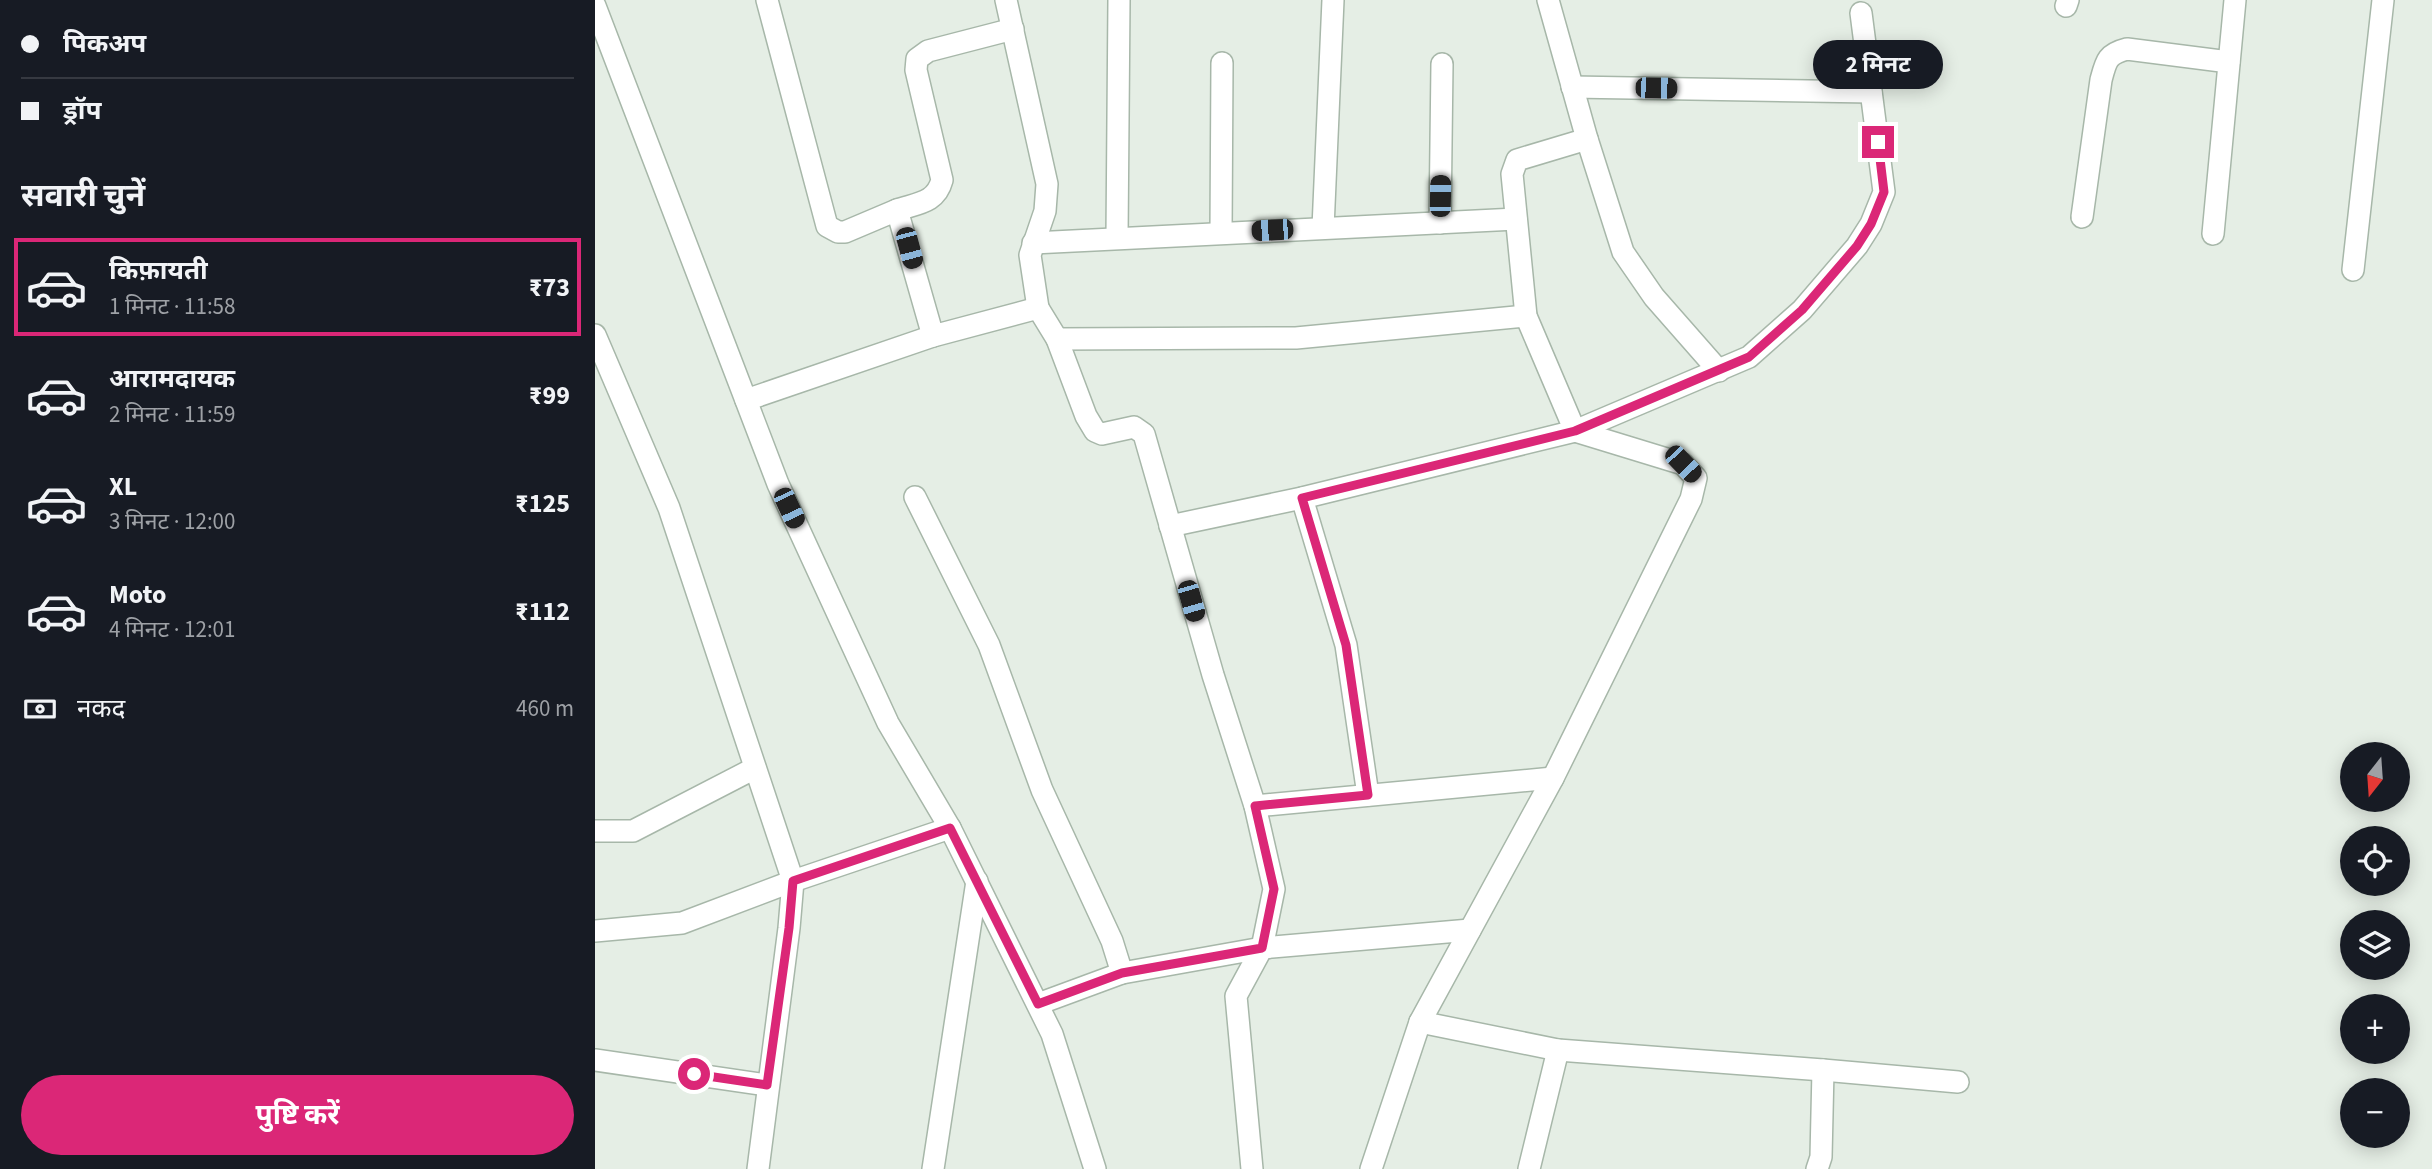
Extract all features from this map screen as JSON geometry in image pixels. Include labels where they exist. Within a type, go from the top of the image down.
[{"type":"street","points":[[767,0],[827,226],[838,232],[845,232],[932,198],[939,192],[942,180],[916,70],[917,59],[928,51],[1013,29]]},
{"type":"street","points":[[1006,0],[1047,184],[1045,211],[1030,255],[1038,308],[1057,339],[1086,416],[1095,430],[1102,434],[1134,427],[1144,433],[1213,676],[1255,806],[1274,889],[1262,948],[1236,996],[1251,1169]]},
{"type":"street","points":[[1117,237],[1119,0]]},
{"type":"street","points":[[1323,228],[1333,0]]},
{"type":"street","points":[[1549,0],[1551,16],[1587,139],[1623,252],[1654,297],[1719,371]]},
{"type":"street","points":[[2213,234],[2235,0]]},
{"type":"street","points":[[2353,270],[2383,0]]},
{"type":"street","points":[[595,6],[778,484],[888,723],[950,828],[1052,1034],[1095,1169]]},
{"type":"street","points":[[1170,526],[1302,498],[1575,431],[1749,357],[1802,310],[1857,246],[1871,224],[1884,192],[1861,13]]},
{"type":"street","points":[[2082,217],[2101,80],[2106,62],[2114,53],[2127,50],[2229,62]]},
{"type":"street","points":[[1221,233],[1222,63]]},
{"type":"street","points":[[1440,223],[1443,64]]},
{"type":"street","points":[[1572,87],[1871,92]]},
{"type":"street","points":[[1371,1169],[1420,1022],[1553,778],[1691,499],[1696,478],[1683,464],[1575,431],[1526,316],[1512,174],[1517,160],[1587,139]]},
{"type":"street","points":[[897,210],[933,336]]},
{"type":"street","points":[[1033,243],[1516,219]]},
{"type":"street","points":[[746,400],[933,336],[1038,308]]},
{"type":"street","points":[[1057,339],[1296,338],[1526,316]]},
{"type":"street","points":[[595,335],[669,508],[793,881],[758,1169]]},
{"type":"street","points":[[915,497],[989,645],[1042,790],[1112,941],[1122,973]]},
{"type":"street","points":[[1302,498],[1346,645],[1368,795]]},
{"type":"street","points":[[595,831],[633,831],[755,768]]},
{"type":"street","points":[[1255,806],[1553,778]]},
{"type":"street","points":[[595,931],[682,923],[793,881],[950,828]]},
{"type":"street","points":[[933,1169],[977,881]]},
{"type":"street","points":[[1038,1004],[1122,973],[1262,948],[1470,930]]},
{"type":"street","points":[[1420,1022],[1558,1050],[1958,1083]]},
{"type":"street","points":[[1528,1169],[1558,1050]]},
{"type":"street","points":[[595,1060],[767,1085]]},
{"type":"street","points":[[1817,1169],[1821,1157],[1823,1070]]},
{"type":"route","points":[[694,1074],[767,1085],[793,881],[950,828],[1038,1004],[1122,973],[1262,948],[1274,889],[1255,806],[1368,795],[1346,645],[1302,498],[1575,431],[1749,357],[1802,310],[1857,246],[1871,224],[1884,192],[1878,142]]}]
